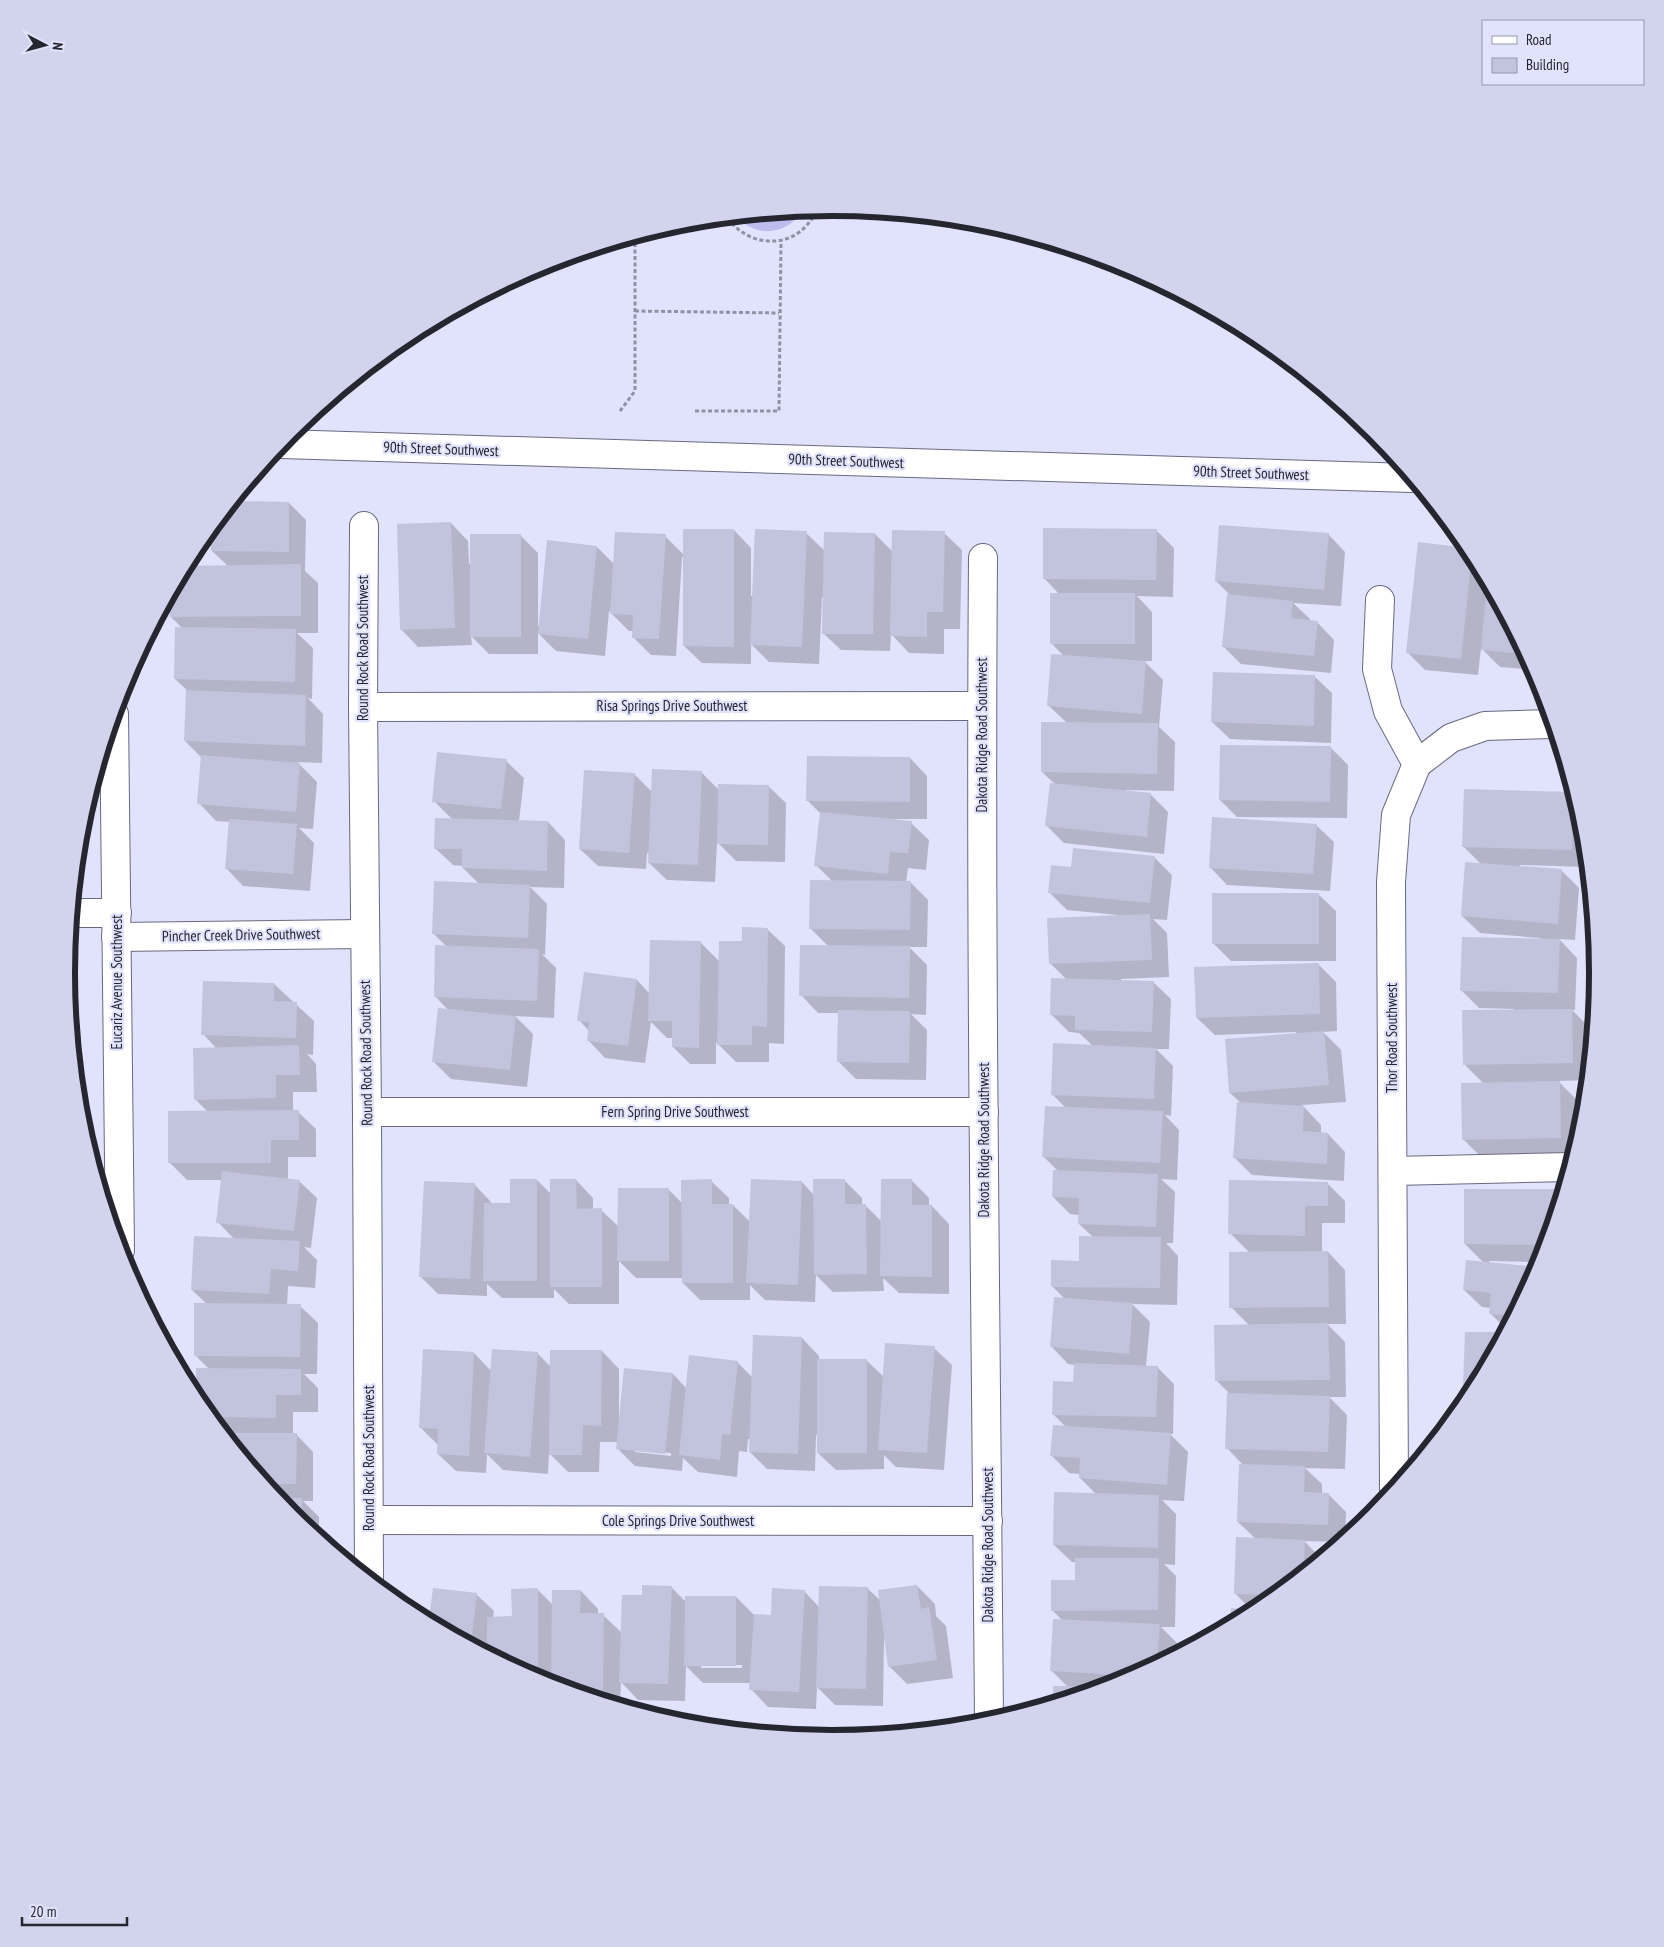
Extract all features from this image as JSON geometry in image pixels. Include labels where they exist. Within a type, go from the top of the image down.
[{"type":"street","name":"90th Street Southwest","points":[[291,444],[1404,478]]},
{"type":"street","name":"Round Rock Road Southwest","points":[[364,526],[363,707],[369,1572]]},
{"type":"street","name":"Dakota Ridge Road Southwest","points":[[983,558],[984,1112],[989,1714]]},
{"type":"street","points":[[1380,600],[1377,669],[1388,711],[1417,764],[1450,738],[1485,726],[1547,724]]},
{"type":"street","name":"Risa Springs Drive Southwest","points":[[363,707],[982,706]]},
{"type":"street","name":"Eucariz Avenue Southwest","points":[[114,733],[120,1229]]},
{"type":"street","name":"Thor Road Southwest","points":[[1394,1480],[1391,882],[1396,815],[1417,764]]},
{"type":"street","name":"Pincher Creek Drive Southwest","points":[[78,915],[116,925],[365,934]]},
{"type":"street","name":"Fern Spring Drive Southwest","points":[[367,1112],[984,1112]]},
{"type":"street","points":[[1393,1171],[1563,1167]]},
{"type":"street","name":"Cole Springs Drive Southwest","points":[[369,1520],[988,1521]]},
{"type":"path","points":[[731,223],[745,235],[762,241],[781,240],[797,234],[811,222],[814,217]]},
{"type":"path","points":[[695,411],[779,411],[781,240]]},
{"type":"path","points":[[620,411],[635,391],[635,242]]},
{"type":"path","points":[[635,311],[780,313]]},
{"type":"shaded area","points":[[798,217],[789,225],[772,231],[754,229],[742,222]]},
{"type":"building","points":[[241,501],[289,502],[289,552],[211,551],[211,542]]},
{"type":"building","points":[[451,522],[455,628],[400,630],[397,524]]},
{"type":"building","points":[[1219,525],[1329,533],[1324,590],[1215,581]]},
{"type":"building","points":[[1043,528],[1157,529],[1156,580],[1043,579]]},
{"type":"building","points":[[683,529],[734,529],[734,647],[683,646]]},
{"type":"building","points":[[755,529],[807,531],[802,647],[750,645]]},
{"type":"building","points":[[892,530],[945,531],[943,612],[927,612],[927,637],[890,636]]},
{"type":"building","points":[[615,532],[666,534],[659,639],[632,638],[633,615],[610,614]]},
{"type":"building","points":[[824,532],[875,533],[873,634],[822,634]]},
{"type":"building","points":[[470,534],[521,534],[521,637],[470,637]]},
{"type":"building","points":[[547,540],[597,546],[588,639],[538,634]]},
{"type":"building","points":[[1418,542],[1457,547],[1471,568],[1461,659],[1406,653]]},
{"type":"building","points":[[301,564],[301,616],[170,617],[170,606],[195,566]]},
{"type":"building","points":[[1486,592],[1517,653],[1481,650]]},
{"type":"building","points":[[1050,593],[1135,593],[1135,644],[1050,644]]},
{"type":"building","points":[[1227,594],[1293,601],[1291,618],[1318,621],[1314,656],[1222,647]]},
{"type":"building","points":[[175,627],[296,629],[295,682],[174,679]]},
{"type":"building","points":[[1051,654],[1146,661],[1142,714],[1047,706]]},
{"type":"building","points":[[1213,672],[1315,675],[1314,726],[1211,722]]},
{"type":"building","points":[[186,690],[306,695],[305,746],[184,741]]},
{"type":"building","points":[[1041,722],[1158,723],[1157,774],[1041,772]]},
{"type":"building","points":[[1220,745],[1331,746],[1330,802],[1219,800]]},
{"type":"building","points":[[437,752],[507,759],[501,809],[432,802]]},
{"type":"building","points":[[201,755],[300,763],[296,812],[197,804]]},
{"type":"building","points":[[807,756],[910,757],[910,802],[806,801]]},
{"type":"building","points":[[652,769],[702,771],[698,865],[648,863]]},
{"type":"building","points":[[584,770],[635,773],[629,853],[579,849]]},
{"type":"building","points":[[1050,783],[1151,793],[1147,837],[1045,826]]},
{"type":"building","points":[[718,784],[769,785],[768,845],[717,844]]},
{"type":"building","points":[[1464,789],[1566,792],[1573,820],[1572,850],[1462,847]]},
{"type":"building","points":[[820,812],[912,821],[908,853],[890,852],[888,874],[814,866]]},
{"type":"building","points":[[1212,817],[1317,824],[1313,874],[1209,868]]},
{"type":"building","points":[[435,818],[548,821],[547,871],[462,868],[462,849],[434,849]]},
{"type":"building","points":[[229,819],[297,824],[293,874],[225,869]]},
{"type":"building","points":[[1073,848],[1155,856],[1150,903],[1048,893],[1051,865],[1071,867]]},
{"type":"building","points":[[1465,862],[1562,869],[1558,924],[1461,916]]},
{"type":"building","points":[[810,880],[911,881],[910,930],[809,929]]},
{"type":"building","points":[[434,881],[530,885],[528,938],[432,934]]},
{"type":"building","points":[[1212,893],[1319,893],[1319,944],[1212,944]]},
{"type":"building","points":[[1150,914],[1152,960],[1049,964],[1047,918]]},
{"type":"building","points":[[742,927],[768,928],[767,1027],[752,1026],[752,1045],[717,1045],[719,941],[742,941]]},
{"type":"building","points":[[1462,937],[1560,939],[1558,993],[1460,991]]},
{"type":"building","points":[[650,940],[701,941],[699,1048],[672,1047],[672,1021],[648,1021]]},
{"type":"building","points":[[435,945],[539,949],[537,1001],[434,997]]},
{"type":"building","points":[[800,945],[910,946],[909,998],[799,996]]},
{"type":"building","points":[[1319,963],[1320,1014],[1196,1018],[1194,967]]},
{"type":"building","points":[[584,972],[637,979],[628,1046],[587,1041],[589,1022],[577,1021]]},
{"type":"building","points":[[1051,978],[1154,981],[1152,1032],[1075,1030],[1075,1016],[1050,1015]]},
{"type":"building","points":[[203,981],[274,983],[274,1001],[297,1002],[296,1038],[201,1035]]},
{"type":"building","points":[[438,1008],[516,1016],[510,1070],[432,1062]]},
{"type":"building","points":[[1572,1009],[1573,1063],[1463,1065],[1462,1010]]},
{"type":"building","points":[[838,1010],[910,1011],[909,1063],[837,1062]]},
{"type":"building","points":[[1324,1031],[1329,1085],[1229,1093],[1225,1039]]},
{"type":"building","points":[[1053,1043],[1156,1048],[1154,1099],[1051,1095]]},
{"type":"building","points":[[299,1045],[300,1075],[276,1075],[276,1098],[194,1100],[193,1048]]},
{"type":"building","points":[[1560,1081],[1561,1138],[1462,1140],[1461,1083]]},
{"type":"building","points":[[1237,1102],[1304,1106],[1303,1131],[1328,1133],[1327,1164],[1233,1158]]},
{"type":"building","points":[[1045,1106],[1163,1111],[1160,1163],[1042,1157]]},
{"type":"building","points":[[299,1110],[299,1140],[271,1140],[271,1163],[168,1163],[168,1111]]},
{"type":"building","points":[[1053,1170],[1158,1174],[1156,1227],[1078,1224],[1079,1198],[1052,1197]]},
{"type":"building","points":[[222,1171],[300,1180],[294,1231],[216,1223]]},
{"type":"building","points":[[510,1179],[537,1179],[537,1281],[483,1281],[484,1203],[510,1203]]},
{"type":"building","points":[[550,1179],[576,1179],[577,1209],[602,1208],[602,1287],[550,1287]]},
{"type":"building","points":[[712,1179],[712,1204],[733,1204],[733,1283],[682,1283],[681,1180]]},
{"type":"building","points":[[751,1179],[802,1181],[798,1285],[746,1283]]},
{"type":"building","points":[[813,1179],[845,1179],[845,1204],[866,1204],[867,1274],[814,1275]]},
{"type":"building","points":[[881,1179],[912,1179],[912,1205],[932,1205],[932,1277],[880,1276]]},
{"type":"building","points":[[1229,1180],[1328,1182],[1328,1206],[1305,1206],[1305,1236],[1228,1234]]},
{"type":"building","points":[[424,1181],[475,1183],[470,1279],[419,1277]]},
{"type":"building","points":[[618,1188],[669,1188],[669,1261],[617,1261]]},
{"type":"building","points":[[1464,1189],[1557,1189],[1538,1245],[1464,1244]]},
{"type":"building","points":[[194,1236],[300,1241],[298,1271],[271,1269],[269,1294],[191,1290]]},
{"type":"building","points":[[1079,1236],[1161,1237],[1160,1288],[1051,1287],[1051,1260],[1079,1261]]},
{"type":"building","points":[[1328,1251],[1329,1307],[1229,1308],[1229,1252]]},
{"type":"building","points":[[1466,1260],[1530,1266],[1507,1316],[1489,1314],[1491,1293],[1463,1290]]},
{"type":"building","points":[[1054,1297],[1133,1303],[1129,1354],[1050,1347]]},
{"type":"building","points":[[194,1303],[301,1304],[300,1357],[194,1356]]},
{"type":"building","points":[[1328,1323],[1330,1380],[1215,1381],[1214,1325]]},
{"type":"building","points":[[1465,1332],[1498,1332],[1466,1387],[1463,1387]]},
{"type":"building","points":[[753,1335],[802,1337],[798,1454],[749,1452]]},
{"type":"building","points":[[885,1343],[935,1346],[927,1453],[878,1450]]},
{"type":"building","points":[[423,1349],[474,1352],[469,1456],[437,1454],[438,1429],[419,1428]]},
{"type":"building","points":[[492,1349],[538,1352],[530,1457],[484,1453]]},
{"type":"building","points":[[550,1350],[602,1350],[601,1426],[583,1425],[582,1455],[549,1455]]},
{"type":"building","points":[[689,1355],[738,1361],[730,1435],[722,1434],[720,1460],[679,1455]]},
{"type":"building","points":[[817,1359],[867,1359],[867,1453],[817,1453]]},
{"type":"building","points":[[1074,1363],[1158,1366],[1156,1417],[1052,1415],[1053,1381],[1073,1382]]},
{"type":"building","points":[[196,1368],[301,1369],[301,1395],[276,1395],[276,1418],[219,1417],[196,1383]]},
{"type":"building","points":[[624,1368],[673,1373],[665,1454],[616,1449]]},
{"type":"building","points":[[1227,1393],[1330,1396],[1328,1452],[1225,1449]]},
{"type":"building","points":[[1053,1425],[1171,1433],[1167,1485],[1079,1478],[1080,1458],[1050,1456]]},
{"type":"building","points":[[230,1433],[297,1433],[296,1484],[273,1484]]},
{"type":"building","points":[[1239,1464],[1305,1466],[1304,1492],[1329,1493],[1328,1525],[1237,1522]]},
{"type":"building","points":[[1054,1492],[1159,1495],[1158,1548],[1053,1545]]},
{"type":"building","points":[[286,1497],[302,1498],[302,1514]]},
{"type":"building","points":[[1236,1537],[1305,1540],[1304,1565],[1293,1574],[1264,1595],[1234,1594]]},
{"type":"building","points":[[1075,1558],[1159,1558],[1158,1610],[1051,1611],[1051,1580],[1075,1580]]},
{"type":"building","points":[[642,1585],[672,1586],[668,1684],[619,1683],[622,1595],[642,1595]]},
{"type":"building","points":[[917,1585],[921,1609],[929,1607],[937,1660],[888,1667],[878,1590]]},
{"type":"building","points":[[819,1586],[868,1587],[866,1689],[816,1688]]},
{"type":"building","points":[[433,1588],[477,1593],[472,1639],[430,1615]]},
{"type":"building","points":[[538,1588],[538,1671],[487,1647],[487,1617],[512,1616],[511,1589]]},
{"type":"building","points":[[772,1588],[805,1590],[799,1692],[749,1690],[754,1614],[771,1615]]},
{"type":"building","points":[[552,1590],[581,1590],[580,1613],[604,1613],[603,1692],[594,1692],[551,1676]]},
{"type":"building","points":[[685,1596],[736,1596],[736,1666],[684,1666]]},
{"type":"building","points":[[1231,1608],[1243,1609],[1231,1616]]},
{"type":"building","points":[[1053,1619],[1160,1624],[1158,1656],[1122,1673],[1117,1675],[1050,1671]]},
{"type":"building","points":[[1053,1686],[1086,1686],[1075,1690],[1053,1697]]}]
